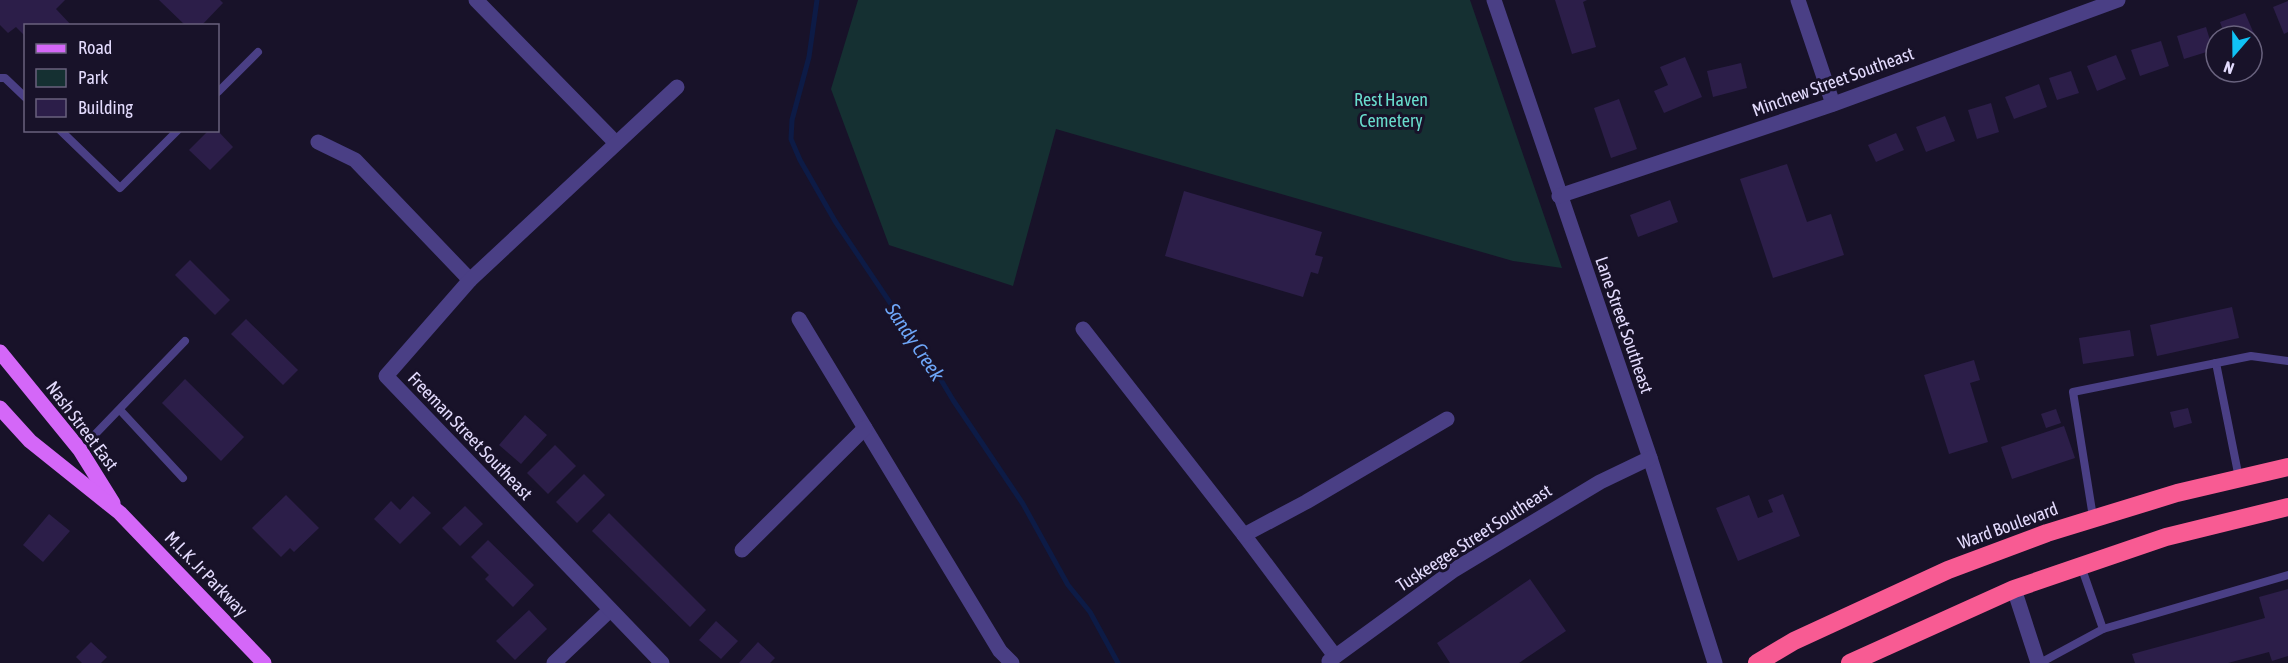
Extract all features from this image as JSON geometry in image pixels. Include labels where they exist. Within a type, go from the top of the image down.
[{"type":"highway","name":"Ward Boulevard","points":[[1757,663],[1794,641],[1948,570],[2047,533],[2177,493],[2288,467]]},
{"type":"highway","points":[[1861,661],[2014,589],[2166,537],[2288,507]]},
{"type":"main road","name":"Nash Street East","points":[[0,352],[81,450],[120,513]]},
{"type":"main road","name":"Nash Street East","points":[[0,408],[30,441],[120,513]]},
{"type":"main road","name":"M.L.K. Jr Parkway","points":[[120,513],[264,663]]},
{"type":"street","points":[[476,0],[615,142]]},
{"type":"street","name":"Lane Street Southeast","points":[[1494,0],[1650,458],[1715,663]]},
{"type":"street","points":[[1798,0],[1833,104]]},
{"type":"street","name":"Minchew Street Southeast","points":[[1559,196],[1833,104],[2118,0]]},
{"type":"street","name":"Freeman Street Southeast","points":[[662,663],[386,376],[470,280],[615,142],[677,87]]},
{"type":"street","points":[[318,142],[355,160],[470,280]]},
{"type":"street","points":[[799,319],[1000,651],[1012,663]]},
{"type":"street","points":[[1083,329],[1244,535],[1331,660]]},
{"type":"street","points":[[1244,535],[1306,502],[1447,419]]},
{"type":"street","points":[[742,550],[865,428]]},
{"type":"street","name":"Tuskeegee Street Southeast","points":[[1331,660],[1454,570],[1600,482],[1650,458]]},
{"type":"street","points":[[2014,589],[2039,663]]},
{"type":"street","points":[[554,663],[610,610]]},
{"type":"lane","points":[[219,91],[258,52]]},
{"type":"lane","points":[[0,78],[5,78],[24,96]]},
{"type":"lane","points":[[62,132],[120,188],[176,132]]},
{"type":"lane","points":[[81,450],[185,341]]},
{"type":"lane","points":[[2093,519],[2073,392],[2251,356],[2288,361]]},
{"type":"lane","points":[[2216,363],[2240,478]]},
{"type":"lane","points":[[120,410],[183,478]]},
{"type":"lane","points":[[2081,566],[2103,629]]},
{"type":"lane","points":[[2039,663],[2103,629],[2288,575]]},
{"type":"green space","name":"Rest Haven Cemetery","points":[[858,0],[1470,0],[1562,268],[1513,261],[1056,129],[1013,286],[889,245],[831,89]]},
{"type":"building","points":[[0,0],[65,0],[56,9],[70,24],[24,24],[24,35],[16,27],[8,33],[0,25]]},
{"type":"building","points":[[159,0],[220,0],[223,3],[203,24],[184,24]]},
{"type":"building","points":[[1555,0],[1587,0],[1583,2],[1596,47],[1572,54]]},
{"type":"building","points":[[2288,1],[2288,32],[2284,34],[2273,7]]},
{"type":"building","points":[[2245,13],[2250,24],[2221,24],[2220,22]]},
{"type":"building","points":[[2204,28],[2204,53],[2184,59],[2177,36]]},
{"type":"building","points":[[2161,41],[2169,66],[2140,76],[2131,50]]},
{"type":"building","points":[[2116,55],[2126,79],[2097,91],[2087,66]]},
{"type":"building","points":[[1685,57],[1702,97],[1664,113],[1654,91],[1668,85],[1660,67]]},
{"type":"building","points":[[1741,63],[1747,88],[1713,97],[1707,71]]},
{"type":"building","points":[[2071,71],[2079,93],[2057,100],[2049,78]]},
{"type":"building","points":[[2039,84],[2047,107],[2014,119],[2005,97]]},
{"type":"building","points":[[1619,99],[1637,149],[1611,158],[1594,108]]},
{"type":"building","points":[[1991,103],[1999,132],[1977,139],[1968,110]]},
{"type":"building","points":[[1945,116],[1955,141],[1926,152],[1916,127]]},
{"type":"building","points":[[207,132],[219,132],[233,147],[210,170],[189,150]]},
{"type":"building","points":[[1896,133],[1904,150],[1876,162],[1868,145]]},
{"type":"building","points":[[1787,164],[1807,222],[1831,214],[1844,255],[1773,278],[1740,179]]},
{"type":"building","points":[[1184,191],[1322,232],[1315,255],[1323,257],[1318,274],[1311,272],[1303,297],[1165,256]]},
{"type":"building","points":[[1670,200],[1678,222],[1638,237],[1630,215]]},
{"type":"building","points":[[190,260],[230,300],[215,315],[175,275]]},
{"type":"building","points":[[2232,307],[2239,338],[2157,356],[2150,325]]},
{"type":"building","points":[[246,319],[298,370],[283,385],[231,334]]},
{"type":"building","points":[[2130,330],[2134,356],[2083,364],[2079,338]]},
{"type":"building","points":[[1974,360],[1980,380],[1970,383],[1988,442],[1949,454],[1924,375]]},
{"type":"building","points":[[185,379],[244,437],[221,461],[162,403]]},
{"type":"building","points":[[2188,408],[2192,423],[2174,428],[2170,412]]},
{"type":"building","points":[[2056,409],[2061,423],[2046,428],[2041,414]]},
{"type":"building","points":[[525,415],[547,435],[521,464],[499,445]]},
{"type":"building","points":[[2064,426],[2075,458],[2012,479],[2001,447]]},
{"type":"building","points":[[555,445],[576,466],[548,494],[527,473]]},
{"type":"building","points":[[584,474],[605,495],[577,523],[556,502]]},
{"type":"building","points":[[1783,494],[1800,536],[1738,561],[1716,508],[1749,495],[1758,518],[1773,512],[1768,500]]},
{"type":"building","points":[[286,495],[319,528],[294,552],[290,548],[281,557],[252,528]]},
{"type":"building","points":[[413,496],[431,513],[400,544],[374,519],[391,501],[400,510]]},
{"type":"building","points":[[465,506],[483,524],[460,546],[442,528]]},
{"type":"building","points":[[609,513],[706,610],[690,627],[592,531]]},
{"type":"building","points":[[49,514],[70,531],[43,562],[23,545]]},
{"type":"building","points":[[488,540],[534,585],[513,607],[485,579],[489,575],[471,557]]},
{"type":"building","points":[[1530,579],[1566,631],[1519,663],[1450,663],[1437,643]]},
{"type":"building","points":[[2288,589],[2288,656],[2272,661],[2269,652],[2228,663],[2135,663],[2132,654],[2265,618],[2259,597]]},
{"type":"building","points":[[529,610],[547,629],[515,660],[496,641]]},
{"type":"building","points":[[716,621],[738,641],[721,659],[699,640]]},
{"type":"building","points":[[91,642],[107,657],[101,663],[82,663],[76,657]]},
{"type":"building","points":[[758,642],[775,658],[770,663],[739,663]]},
{"type":"waterway","name":"Sandy Creek","points":[[817,0],[809,57],[792,120],[791,139],[800,160],[835,221],[1023,504],[1068,585],[1090,612],[1118,663]]}]
